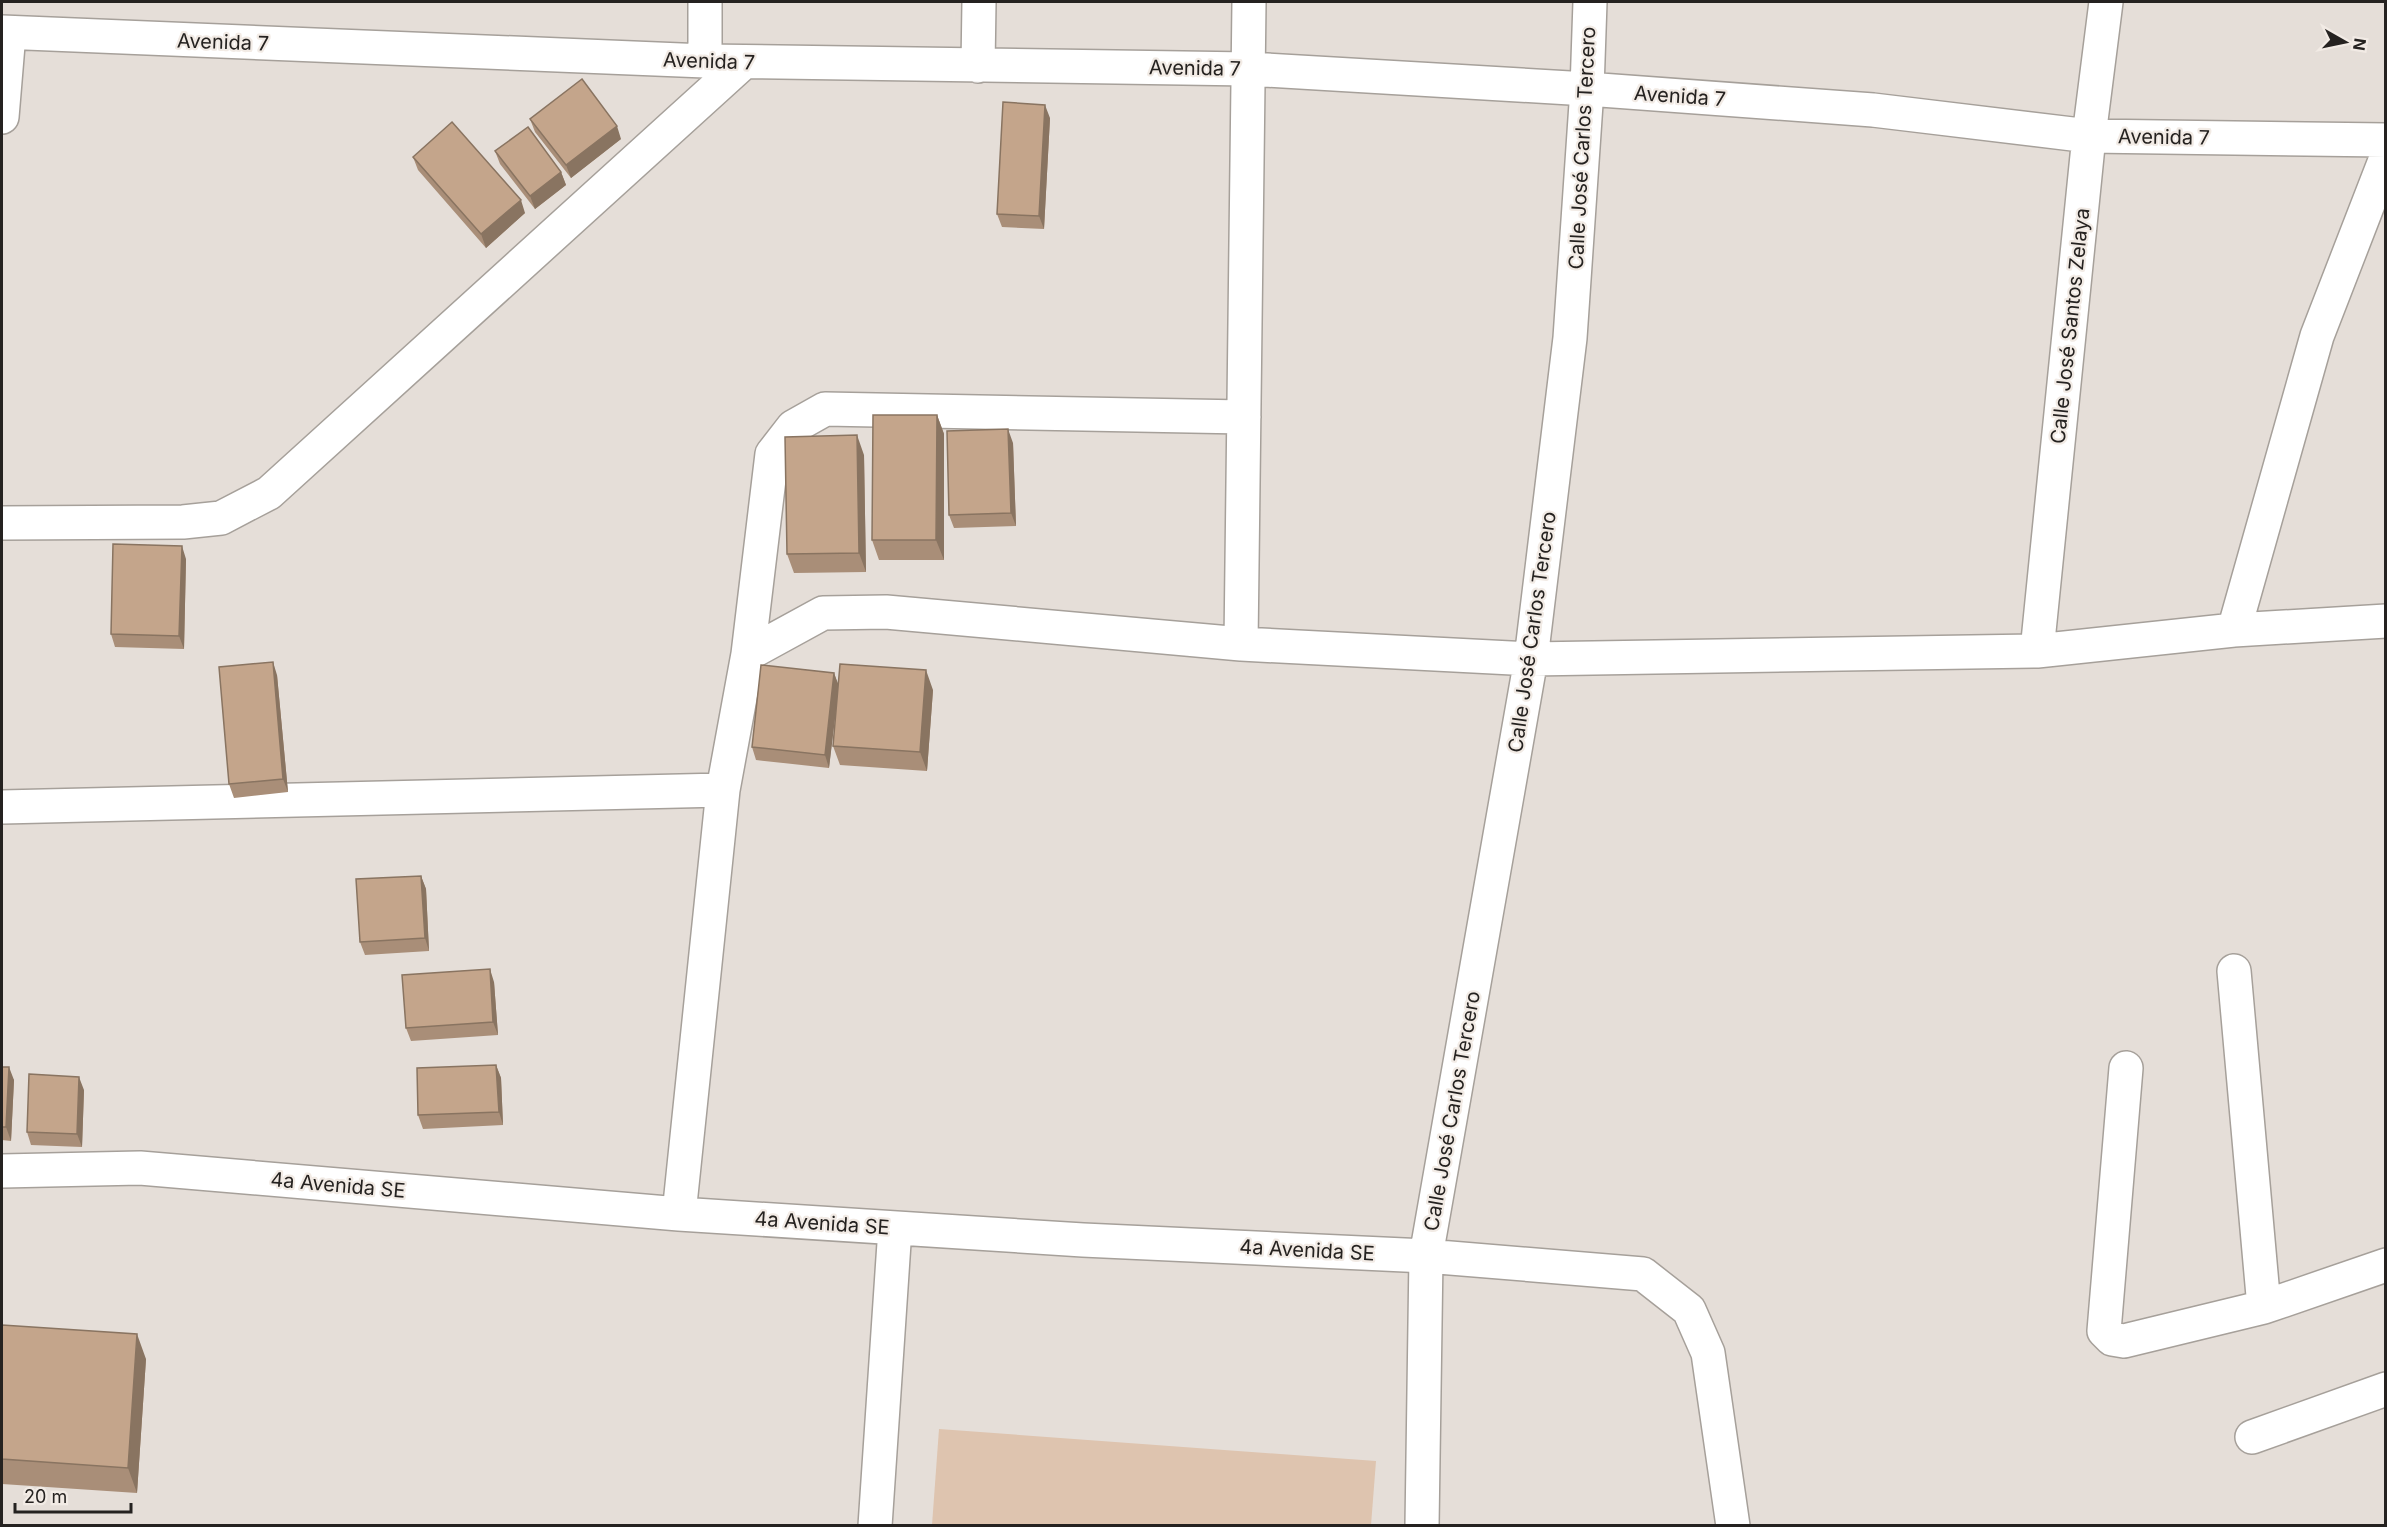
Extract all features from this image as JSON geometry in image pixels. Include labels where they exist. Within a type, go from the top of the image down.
[{"type":"street","points":[[705,2],[705,61]]},
{"type":"street","points":[[978,66],[979,2]]},
{"type":"street","points":[[1241,644],[1250,2]]},
{"type":"street","name":"Calle José Carlos Tercero","points":[[1422,1526],[1426,1256],[1532,659],[1570,338],[1587,89],[1590,2]]},
{"type":"street","name":"Calle José Santos Zelaya","points":[[2037,651],[2089,136],[2106,2]]},
{"type":"street","points":[[2,117],[5,33]]},
{"type":"street","name":"Avenida 7","points":[[5,33],[705,61],[1249,69],[1587,89],[1873,110],[2089,136],[2385,140]]},
{"type":"street","points":[[2,523],[183,522],[221,518],[269,493],[744,62]]},
{"type":"street","points":[[2234,630],[2317,336],[2385,158]]},
{"type":"street","points":[[679,1214],[723,790],[748,654],[772,454],[793,427],[825,409],[1244,417]]},
{"type":"street","points":[[748,654],[823,613],[886,612],[1241,644],[1532,659],[2037,651],[2234,630],[2385,621]]},
{"type":"street","points":[[2,807],[723,790]]},
{"type":"street","points":[[2234,971],[2264,1307]]},
{"type":"street","points":[[2126,1068],[2104,1331],[2112,1339],[2124,1341],[2264,1307],[2385,1265]]},
{"type":"street","name":"4a Avenida SE","points":[[2,1171],[140,1168],[679,1214],[1083,1240],[1426,1256],[1643,1274],[1689,1310],[1708,1353],[1733,1526]]},
{"type":"street","points":[[875,1526],[895,1228]]},
{"type":"street","points":[[2252,1437],[2385,1389]]},
{"type":"shaded area","points":[[939,1429],[1376,1461],[1371,1525],[932,1525]]},
{"type":"building","points":[[582,79],[617,126],[566,165],[530,119]]},
{"type":"building","points":[[1003,102],[1045,105],[1039,216],[997,214]]},
{"type":"building","points":[[452,122],[521,200],[481,234],[413,157]]},
{"type":"building","points":[[528,127],[561,172],[530,196],[495,151]]},
{"type":"building","points":[[873,415],[937,415],[936,540],[872,540]]},
{"type":"building","points":[[1008,429],[1011,513],[949,515],[947,431]]},
{"type":"building","points":[[857,435],[859,553],[787,554],[785,437]]},
{"type":"building","points":[[113,544],[182,546],[179,636],[111,634]]},
{"type":"building","points":[[273,662],[283,779],[229,784],[219,667]]},
{"type":"building","points":[[840,664],[926,670],[920,752],[833,746]]},
{"type":"building","points":[[761,665],[834,673],[825,755],[752,747]]},
{"type":"building","points":[[421,876],[425,938],[360,942],[356,879]]},
{"type":"building","points":[[490,969],[493,1022],[406,1028],[402,975]]},
{"type":"building","points":[[496,1065],[499,1112],[418,1115],[417,1068]]},
{"type":"building","points":[[2,1067],[9,1067],[6,1127],[2,1127]]},
{"type":"building","points":[[29,1074],[79,1077],[77,1134],[27,1132]]},
{"type":"building","points":[[2,1325],[137,1334],[128,1468],[2,1459]]}]
